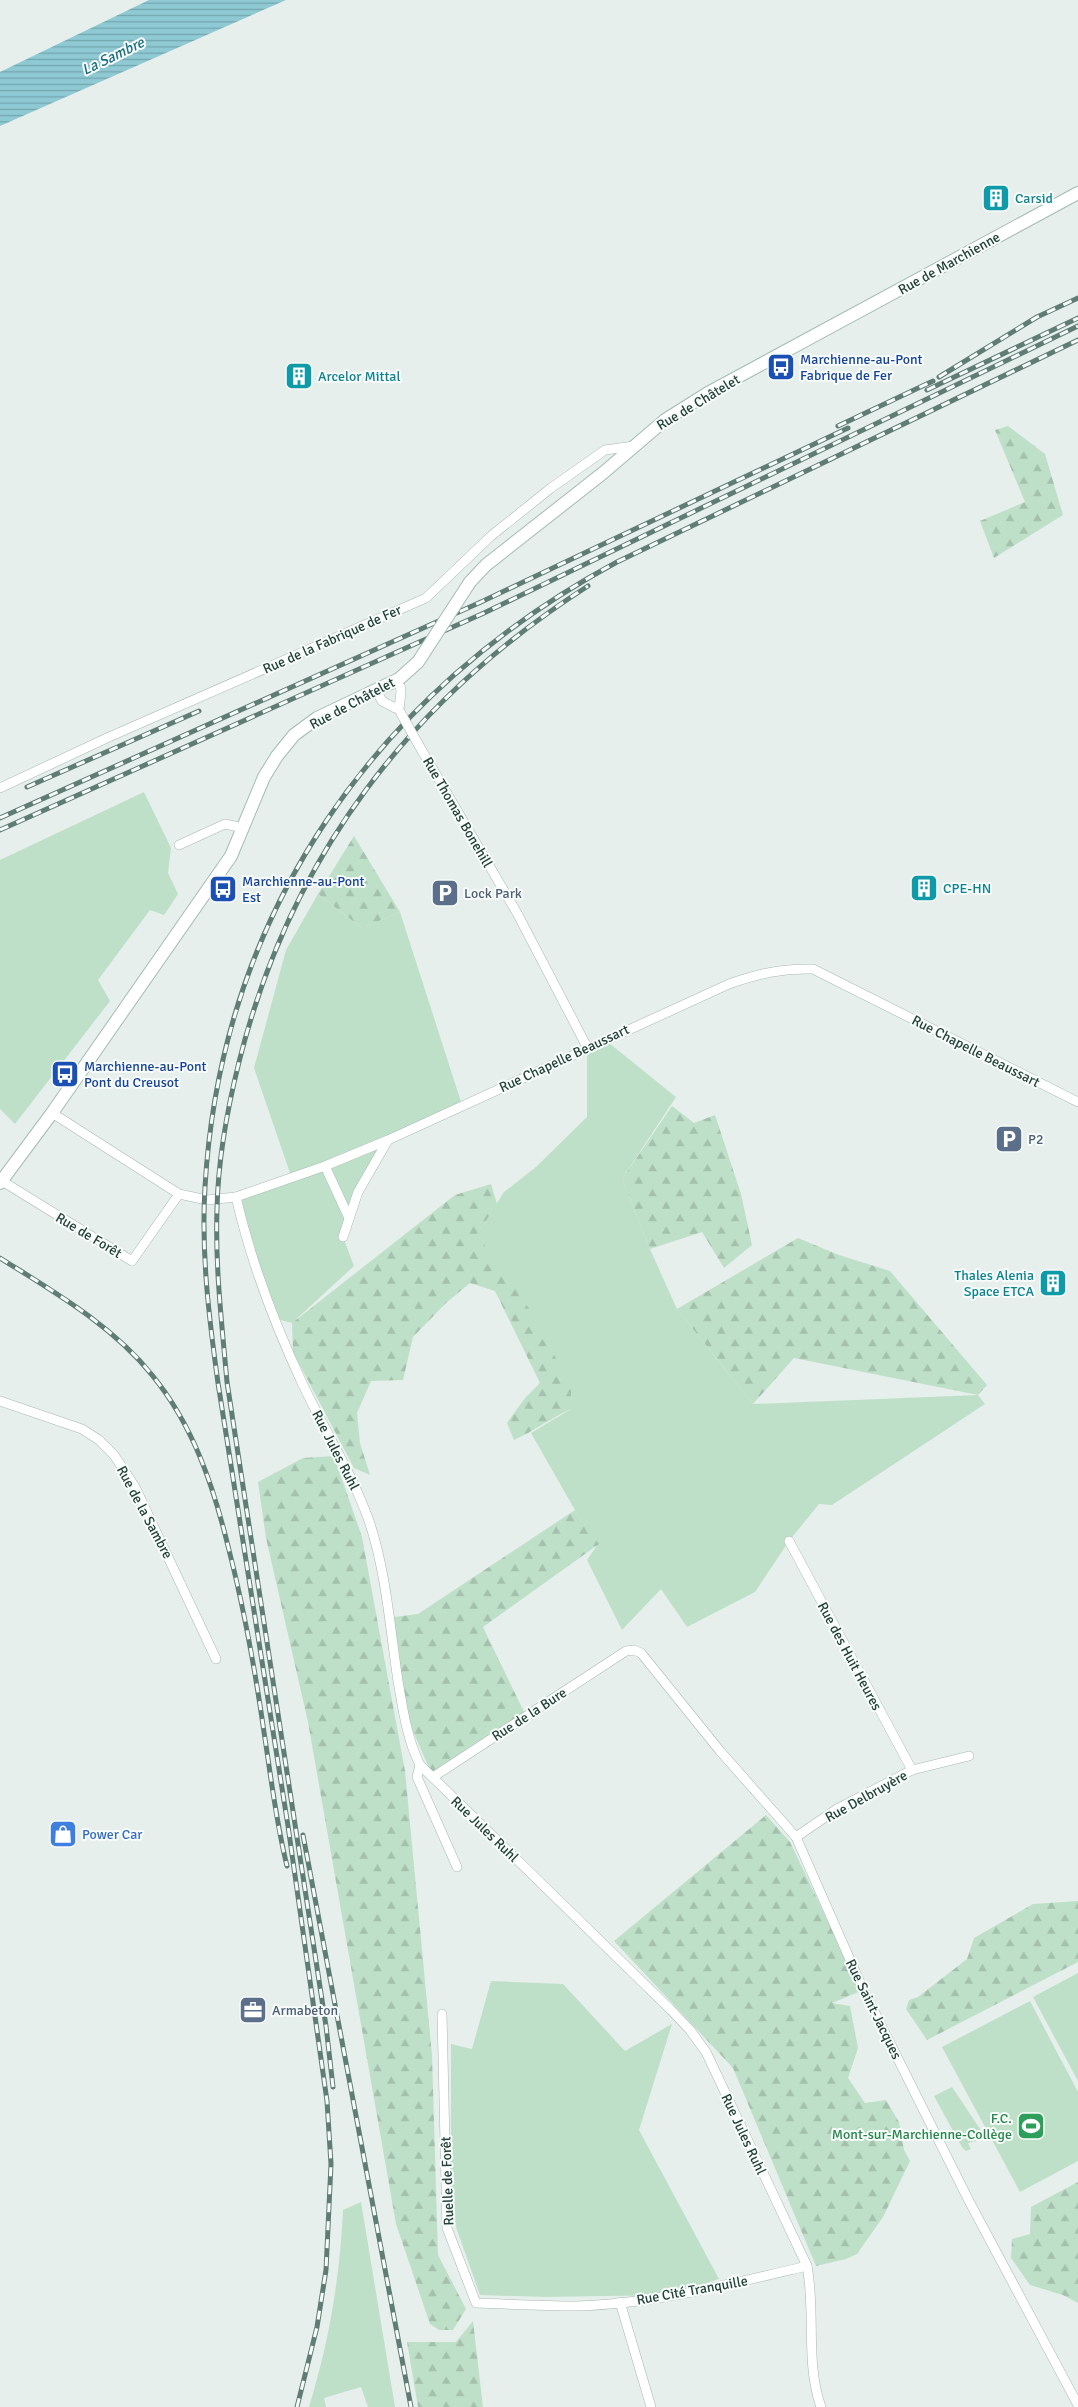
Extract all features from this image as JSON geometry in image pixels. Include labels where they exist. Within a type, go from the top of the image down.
[{"type":"main road","name":"Rue de Marchienne","points":[[820,333],[1078,192]]},
{"type":"main road","name":"Rue de Châtelet","points":[[1,1182],[52,1113],[231,856],[264,777],[277,756],[294,735],[317,718],[399,679],[418,662],[470,582],[486,565],[665,420],[820,333]]},
{"type":"street","name":"Rue de la Fabrique de Fer","points":[[0,788],[110,737],[426,598],[491,536],[551,488],[604,450],[634,446]]},
{"type":"street","points":[[399,679],[402,691],[399,710]]},
{"type":"street","name":"Rue Thomas Bonehill","points":[[376,690],[382,701],[399,710],[518,913],[587,1047]]},
{"type":"street","points":[[179,845],[225,824],[244,828]]},
{"type":"street","name":"Rue Chapelle Beaussart","points":[[52,1113],[179,1194],[207,1200],[236,1197],[325,1166],[388,1140],[587,1047],[729,984],[761,973],[787,968],[813,969],[1078,1102]]},
{"type":"street","points":[[343,1237],[358,1192],[388,1140]]},
{"type":"street","points":[[325,1166],[349,1218]]},
{"type":"street","name":"Rue de Forêt","points":[[1,1182],[132,1261],[179,1194]]},
{"type":"street","name":"Rue Jules Ruhl","points":[[236,1197],[271,1313],[304,1386],[355,1487],[368,1519],[379,1562],[403,1712],[412,1749],[420,1765],[690,2030],[706,2052],[807,2266],[810,2281],[813,2366],[816,2394],[821,2407]]},
{"type":"street","name":"Rue de la Sambre","points":[[0,1401],[82,1429],[99,1440],[114,1455],[135,1487],[216,1658]]},
{"type":"street","name":"Rue des Huit Heures","points":[[789,1540],[912,1770]]},
{"type":"street","name":"Rue Saint-Jacques","points":[[626,1651],[634,1650],[641,1652],[720,1751],[796,1837],[873,2010],[969,2200],[1078,2405]]},
{"type":"street","name":"Rue de la Bure","points":[[432,1777],[626,1651]]},
{"type":"street","name":"Rue Delbruyère","points":[[796,1837],[836,1810],[912,1770],[969,1756]]},
{"type":"street","points":[[420,1765],[417,1777],[457,1866]]},
{"type":"street","name":"Ruelle de Forêt","points":[[442,2014],[447,2228],[476,2303],[575,2306]]},
{"type":"street","name":"Rue Cité Tranquille","points":[[575,2306],[620,2302],[712,2288],[807,2266]]},
{"type":"street","points":[[620,2302],[651,2407]]},
{"type":"green space","points":[[1008,426],[1045,454],[1063,515],[994,558],[980,521],[1025,502],[995,430]]},
{"type":"green space","points":[[144,792],[171,848],[168,873],[178,894],[164,915],[150,910],[98,980],[110,1001],[15,1124],[0,1109],[0,860]]},
{"type":"green space","points":[[354,836],[400,912],[362,928],[318,894]]},
{"type":"green space","points":[[318,894],[362,928],[400,912],[462,1105],[384,1141],[343,1237],[354,1266],[292,1323],[273,1318],[236,1197],[291,1176],[254,1068],[286,950]]},
{"type":"green space","points":[[604,1039],[676,1097],[622,1179],[677,1309],[753,1404],[978,1395],[985,1404],[832,1505],[819,1504],[789,1541],[755,1592],[687,1627],[661,1589],[622,1630],[587,1560],[598,1544],[575,1510],[531,1433],[571,1409],[477,1234],[504,1192],[536,1167],[587,1117],[587,1047]]},
{"type":"green space","points":[[672,1106],[694,1123],[715,1115],[741,1194],[752,1245],[724,1268],[702,1232],[650,1249],[622,1179]]},
{"type":"green space","points":[[491,1184],[497,1204],[477,1234],[537,1320],[571,1389],[571,1409],[514,1440],[507,1423],[525,1398],[540,1383],[495,1291],[470,1283],[446,1303],[413,1337],[403,1380],[371,1381],[357,1413],[360,1443],[370,1475],[354,1468],[293,1352],[292,1323],[455,1195]]},
{"type":"green space","points":[[798,1238],[839,1255],[890,1271],[987,1385],[978,1395],[794,1358],[753,1404],[677,1309]]},
{"type":"green space","points":[[334,1456],[362,1537],[405,1771],[432,2055],[438,2255],[466,2309],[453,2330],[439,2330],[430,2324],[396,2224],[308,1722],[266,1538],[258,1482],[303,1458]]},
{"type":"green space","points":[[575,1510],[599,1544],[483,1627],[526,1716],[433,1777],[402,1706],[394,1617],[418,1614]]},
{"type":"green space","points":[[766,1815],[790,1842],[861,1991],[832,2003],[850,2006],[858,2048],[848,2078],[865,2103],[886,2100],[899,2122],[904,2150],[910,2161],[883,2217],[857,2254],[846,2259],[816,2266],[733,2068],[614,1941]]},
{"type":"green space","points":[[1078,1901],[1078,1962],[927,2040],[906,2009],[909,2000],[918,1997],[967,1959],[974,1938],[1033,1904]]},
{"type":"green space","points":[[1078,1973],[1078,2081],[1033,1997]]},
{"type":"green space","points":[[491,1981],[563,1984],[625,2051],[672,2024],[639,2130],[719,2279],[669,2295],[545,2297],[480,2295],[456,2227],[451,2185],[451,2044],[472,2049]]},
{"type":"green space","name":"F.C. Mont-sur-Marchienne-Collège","points":[[1030,2001],[1078,2092],[1078,2161],[1020,2192],[942,2047]]},
{"type":"green space","points":[[952,2087],[986,2138],[968,2143],[971,2149],[966,2151],[934,2096]]},
{"type":"green space","points":[[1078,2182],[1078,2303],[1063,2295],[1030,2285],[1011,2258],[1012,2239],[1030,2234],[1031,2207]]},
{"type":"green space","points":[[361,2202],[395,2407],[368,2407],[361,2387],[324,2398],[326,2407],[309,2407],[328,2334],[336,2285],[343,2210]]},
{"type":"green space","points":[[473,2321],[483,2407],[418,2407],[407,2342],[456,2342]]},
{"type":"water","name":"La Sambre","points":[[149,0],[286,0],[0,126],[0,72]]},
{"type":"railway","points":[[939,377],[1037,317],[1078,298]]},
{"type":"railway","points":[[927,390],[1078,318]]},
{"type":"railway","points":[[0,830],[484,613],[1078,326]]},
{"type":"railway","points":[[297,2407],[317,2327],[326,2270],[331,2164],[327,2101],[288,1826],[218,1383],[209,1310],[204,1236],[205,1187],[217,1086],[242,991],[279,902],[327,820],[385,744],[454,675],[531,615],[617,562],[1078,340]]},
{"type":"railway","points":[[838,426],[933,381]]},
{"type":"railway","points":[[0,818],[481,602],[848,428]]},
{"type":"railway","points":[[333,2087],[326,2026],[227,1382],[217,1252],[219,1172],[224,1135],[239,1062],[261,987],[290,917],[325,851],[366,790],[413,732],[466,679],[524,630],[588,586]]},
{"type":"railway","points":[[27,787],[199,711]]},
{"type":"railway","points":[[0,1258],[81,1310],[119,1340],[152,1375],[166,1394],[179,1414],[200,1456],[216,1501],[239,1592],[253,1662],[277,1816],[287,1866]]},
{"type":"railway","points":[[303,1835],[411,2407]]},
{"type":"place","name":"Carsid","points":[[996,198]]},
{"type":"place","name":"Marchienne-au-Pont Fabrique de Fer","points":[[781,367]]},
{"type":"place","name":"Arcelor Mittal","points":[[299,376]]},
{"type":"place","name":"CPE-HN","points":[[924,888]]},
{"type":"place","name":"Marchienne-au-Pont Est","points":[[223,889]]},
{"type":"place","name":"Lock Park","points":[[445,893]]},
{"type":"place","name":"Marchienne-au-Pont Pont du Creusot","points":[[65,1074]]},
{"type":"place","name":"P2","points":[[1009,1139]]},
{"type":"place","name":"Thales Alenia Space ETCA","points":[[1053,1283]]},
{"type":"place","name":"Power Car","points":[[63,1834]]},
{"type":"place","name":"Armabeton","points":[[253,2010]]},
{"type":"place","name":"F.C. Mont-sur-Marchienne-Collège","points":[[1031,2126]]}]
